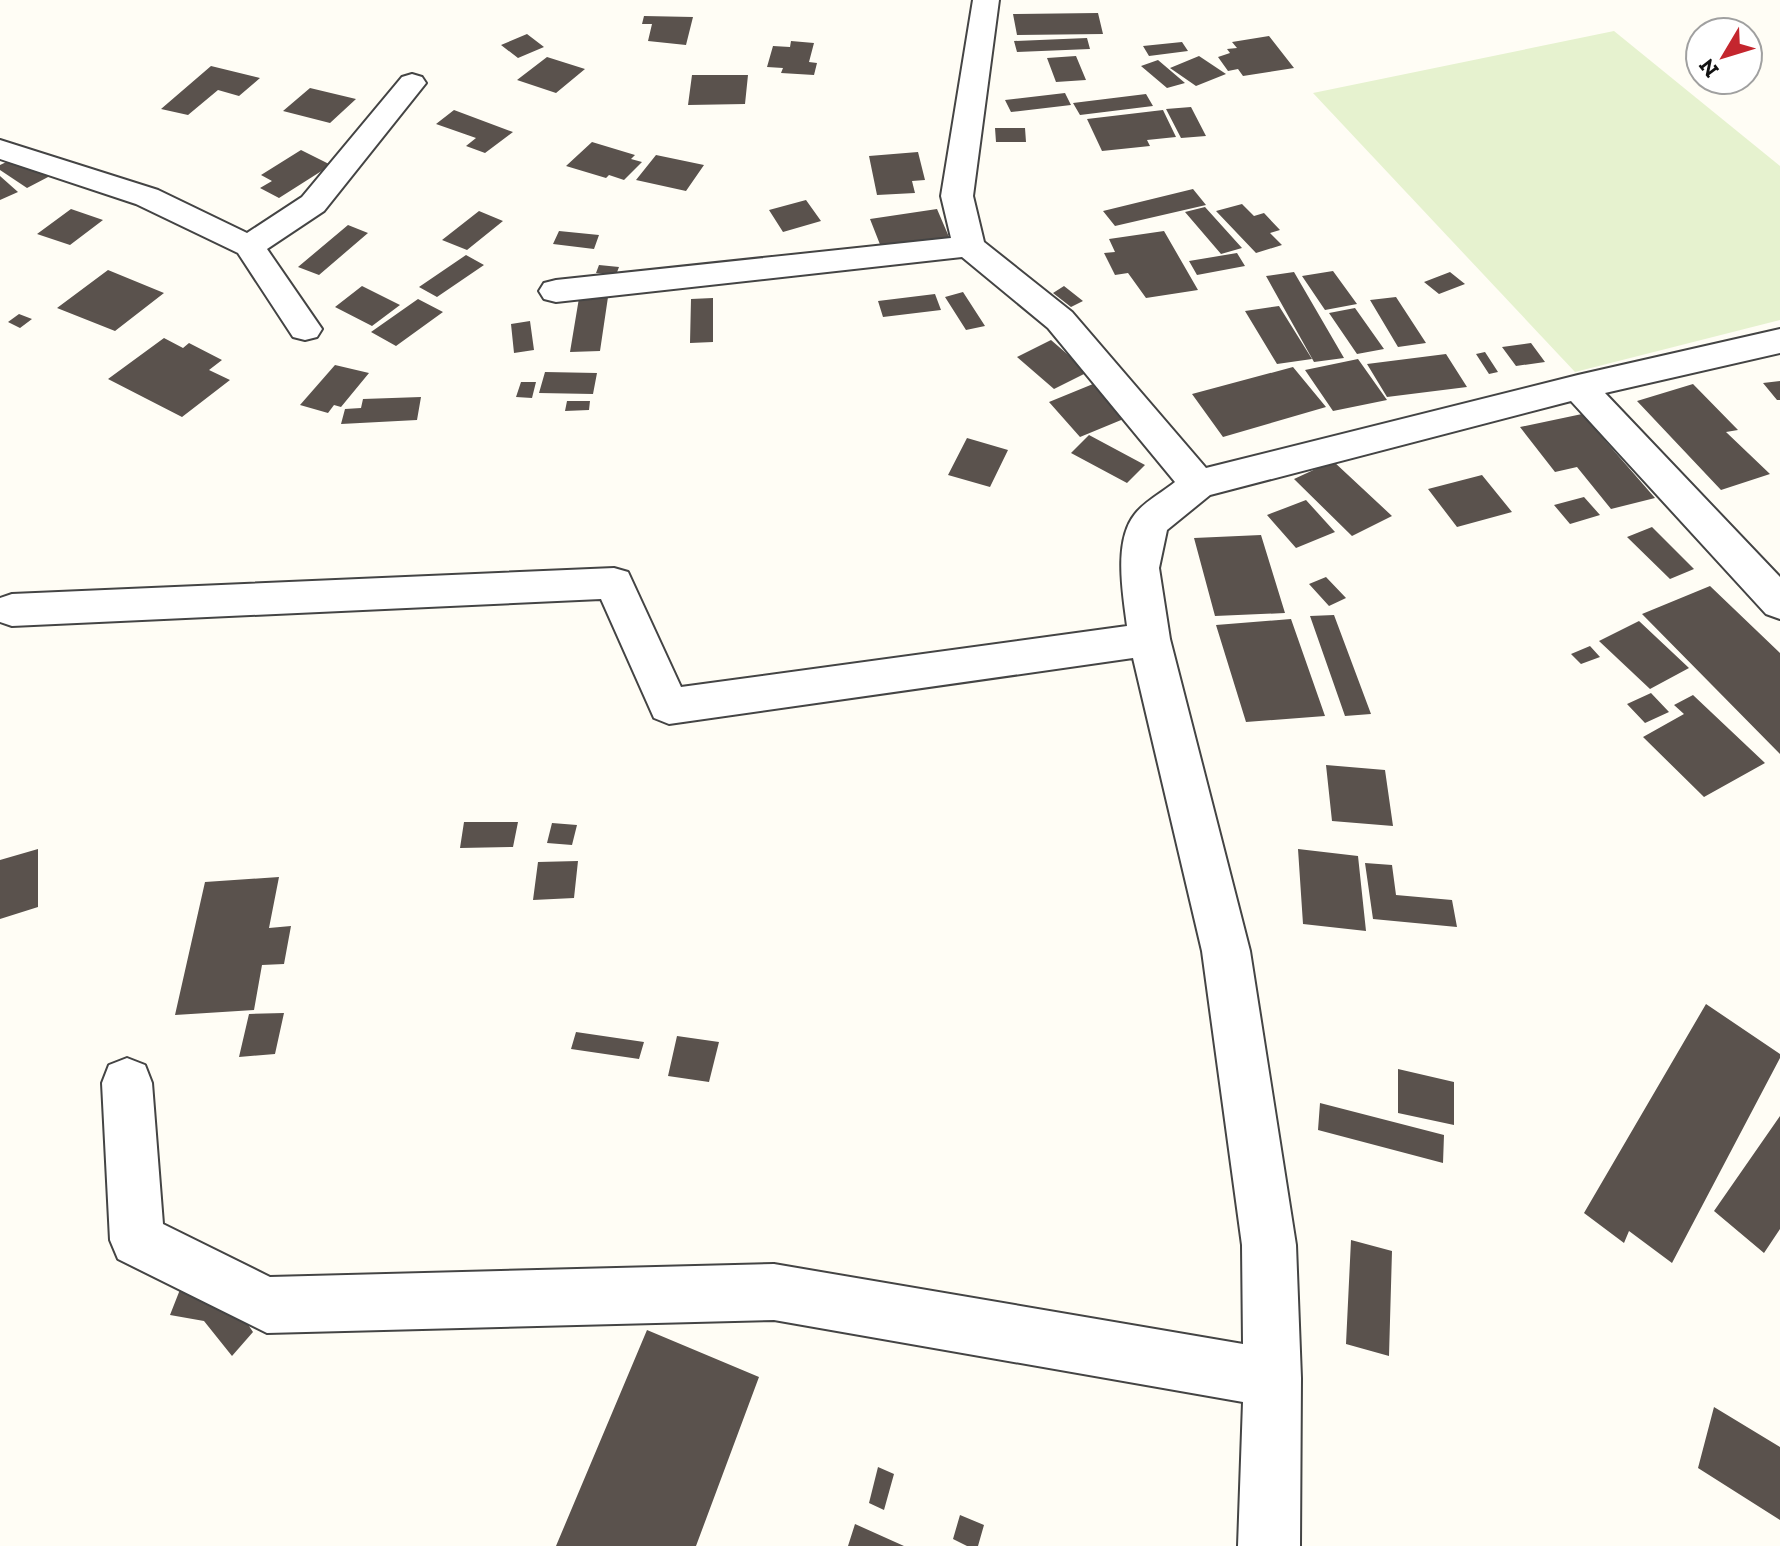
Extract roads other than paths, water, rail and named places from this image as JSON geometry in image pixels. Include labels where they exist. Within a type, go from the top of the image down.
[{"type":"street","points":[[986,0],[957,196],[969,246],[1060,320],[1198,484]]},
{"type":"street","points":[[249,246],[313,204],[412,83]]},
{"type":"street","points":[[0,149],[147,197],[249,246],[305,329]]},
{"type":"street","points":[[556,291],[969,246]]},
{"type":"street","points":[[1269,1546],[1272,1378],[1269,1245],[1226,951],[1149,639],[1139,568],[1149,523],[1198,484],[1578,387],[1780,341]]},
{"type":"street","points":[[1578,387],[1780,603]]},
{"type":"street","points":[[12,610],[614,583],[669,706],[1149,639]]},
{"type":"street","points":[[127,1083],[137,1240],[267,1305],[774,1292],[1272,1378]]}]
